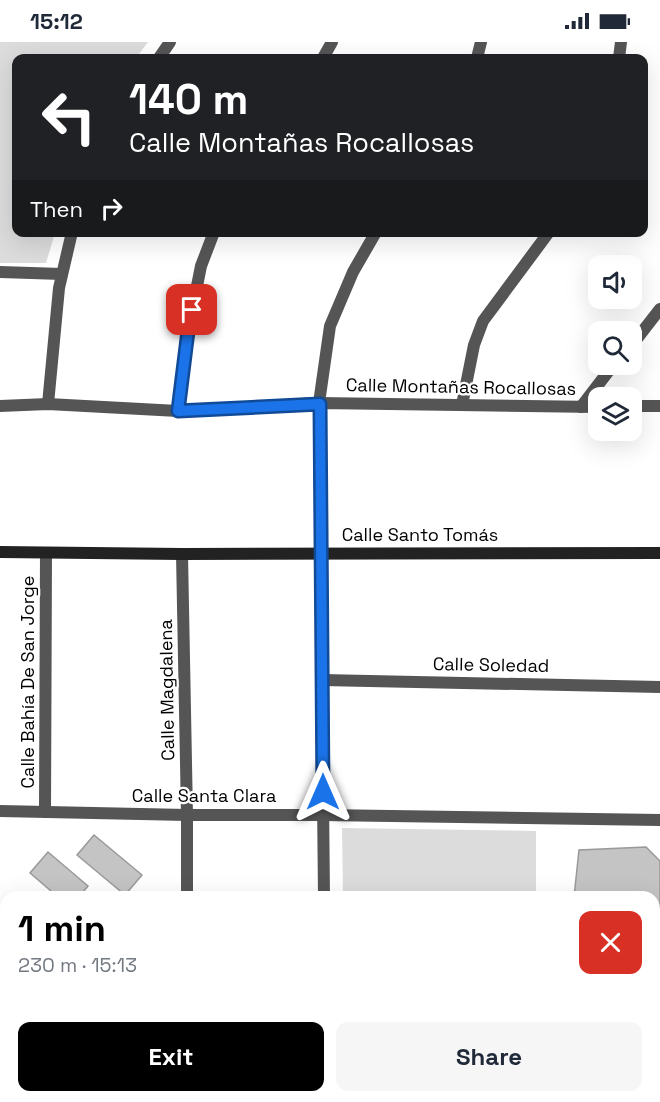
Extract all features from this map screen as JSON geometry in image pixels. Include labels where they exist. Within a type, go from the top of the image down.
[{"type":"street","points":[[48,404],[59,288],[71,237]]},
{"type":"street","points":[[178,411],[188,331],[201,266],[212,237]]},
{"type":"street","points":[[324,891],[320,404],[330,326],[353,272],[373,237]]},
{"type":"street","points":[[462,405],[474,345],[483,321],[545,237]]},
{"type":"street","points":[[0,272],[62,274]]},
{"type":"street","points":[[642,332],[660,309]]},
{"type":"street","points":[[581,407],[606,375]]},
{"type":"street","name":"Calle Montañas Rocallosas","points":[[0,406],[48,404],[178,411],[320,404],[588,407]]},
{"type":"street","points":[[642,406],[660,406]]},
{"type":"street","name":"Calle Santo Tomás","points":[[0,552],[660,553]]},
{"type":"street","name":"Calle Bahía De San Jorge","points":[[45,812],[46,553]]},
{"type":"street","name":"Calle Magdalena","points":[[182,554],[188,815],[187,891]]},
{"type":"street","name":"Calle Soledad","points":[[322,680],[660,687]]},
{"type":"street","name":"Calle Santa Clara","points":[[0,811],[660,820]]},
{"type":"shaded area","points":[[0,42],[148,42],[139,54],[12,54],[12,237],[54,237],[46,263],[0,263]]},
{"type":"shaded area","points":[[342,828],[536,831],[536,891],[343,891]]},
{"type":"building","points":[[94,835],[142,875],[128,891],[120,891],[77,855]]},
{"type":"building","points":[[646,847],[660,861],[660,891],[575,891],[579,850]]},
{"type":"building","points":[[48,852],[88,886],[84,891],[51,891],[30,873]]},
{"type":"route","points":[[192,310],[178,411],[320,404],[323,792]]}]
